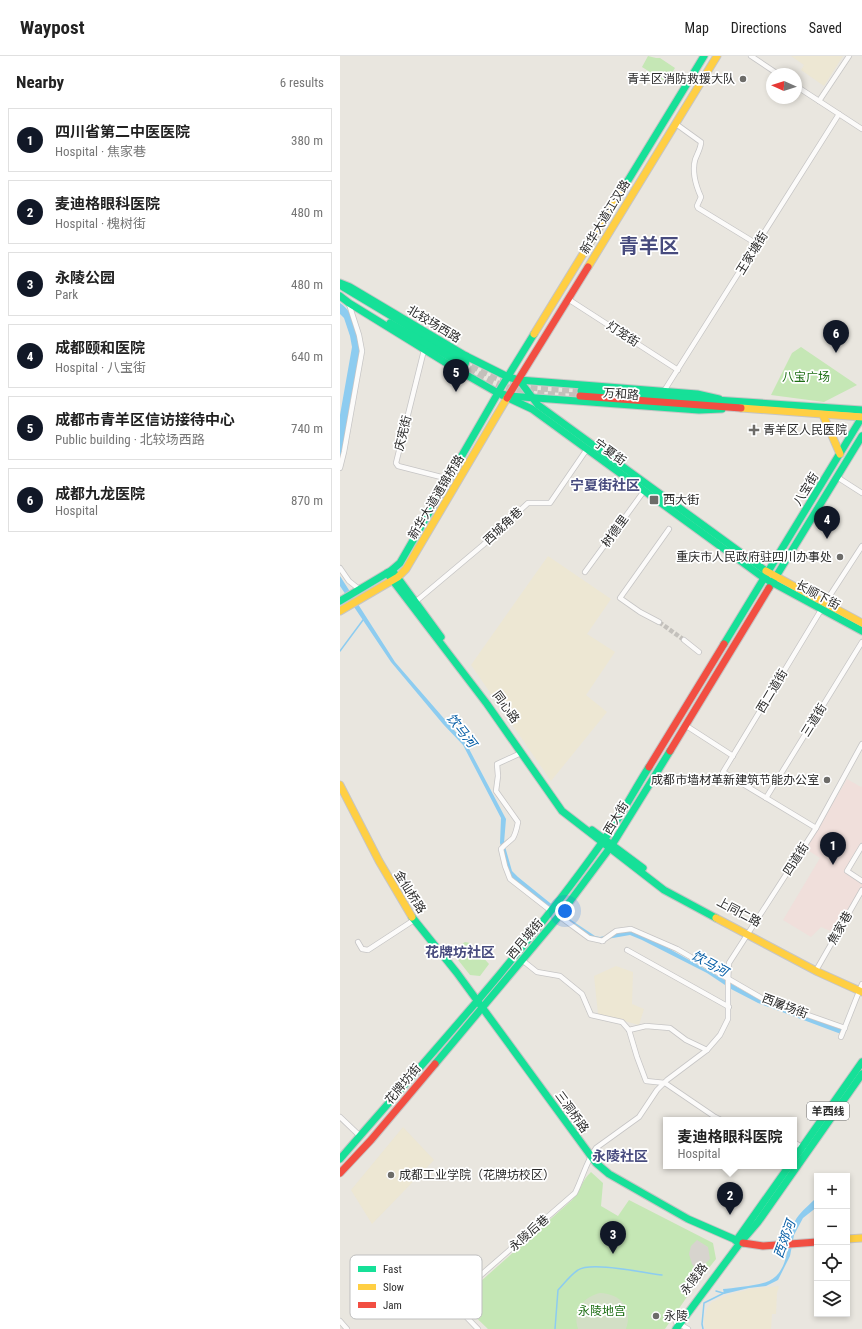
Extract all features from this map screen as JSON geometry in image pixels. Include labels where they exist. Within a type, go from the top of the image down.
[{"type":"main road","name":"新华大道江汉路","points":[[500,390],[704,56]]},
{"type":"main road","name":"新华大道江汉路","points":[[510,395],[717,56]]},
{"type":"main road","name":"北较场西路","points":[[340,284],[350,287],[500,390],[510,395]]},
{"type":"main road","name":"北较场西路","points":[[340,294],[349,302],[424,350],[519,380]]},
{"type":"main road","points":[[340,294],[461,362]]},
{"type":"main road","name":"万和路","points":[[519,380],[697,394],[731,405],[822,415],[862,417]]},
{"type":"main road","name":"宁夏街","points":[[519,380],[532,398],[543,409],[765,575]]},
{"type":"main road","name":"新华大道通锦桥路","points":[[360,592],[390,572],[400,563],[500,390]]},
{"type":"main road","name":"万和路","points":[[581,394],[731,405],[862,410]]},
{"type":"main road","name":"万和路","points":[[510,395],[532,398],[699,410],[731,405]]},
{"type":"main road","name":"宁夏街","points":[[510,395],[532,409],[644,491],[765,575]]},
{"type":"main road","name":"新华大道通锦桥路","points":[[360,592],[395,579],[406,569],[510,395]]},
{"type":"main road","points":[[822,415],[840,454]]},
{"type":"main road","name":"八宝街","points":[[765,575],[862,417]]},
{"type":"main road","name":"八宝街","points":[[774,580],[862,436]]},
{"type":"main road","points":[[390,572],[487,704],[562,811],[603,841]]},
{"type":"main road","name":"长顺下街","points":[[765,575],[823,607],[862,631]]},
{"type":"main road","name":"西大街","points":[[603,841],[765,575]]},
{"type":"main road","name":"西大街","points":[[610,847],[774,580]]},
{"type":"main road","points":[[342,605],[360,592]]},
{"type":"main road","name":"同心路","points":[[414,603],[566,811],[610,847]]},
{"type":"main road","name":"长顺下街","points":[[823,607],[862,623]]},
{"type":"main road","name":"金仙桥路","points":[[340,785],[379,861],[414,920],[478,1001]]},
{"type":"main road","name":"西月城街","points":[[478,1001],[551,911],[603,841]]},
{"type":"main road","name":"西月城街","points":[[482,1008],[559,916],[610,847]]},
{"type":"main road","name":"上同仁路","points":[[610,847],[666,886],[749,933],[861,988]]},
{"type":"main road","points":[[749,933],[818,972],[861,988]]},
{"type":"main road","name":"三洞桥路","points":[[478,1001],[583,1146],[596,1163],[609,1174],[688,1219],[738,1242],[753,1246],[814,1242]]},
{"type":"main road","name":"花牌坊街","points":[[340,1159],[478,1001]]},
{"type":"main road","name":"花牌坊街","points":[[340,1174],[482,1008]]},
{"type":"main road","name":"羊西线","points":[[797,1161],[862,1062]]},
{"type":"main road","name":"羊西线","points":[[797,1156],[805,1149],[862,1074]]},
{"type":"main road","points":[[738,1242],[787,1169]]},
{"type":"main road","name":"羊西线","points":[[738,1242],[758,1222],[792,1169]]},
{"type":"main road","points":[[850,1239],[862,1238]]},
{"type":"main road","name":"永陵路","points":[[671,1329],[677,1325],[738,1242]]},
{"type":"street","points":[[751,56],[769,68]]},
{"type":"street","points":[[819,101],[849,56]]},
{"type":"street","points":[[802,90],[862,130]]},
{"type":"street","name":"王家塘街","points":[[664,391],[839,114]]},
{"type":"street","points":[[676,124],[701,142],[701,146],[694,162],[694,174],[697,188],[701,197],[697,206],[698,208],[757,244]]},
{"type":"street","name":"灯笼街","points":[[568,299],[678,370]]},
{"type":"street","points":[[340,468],[362,352],[357,328],[349,302]]},
{"type":"street","name":"庆宪街","points":[[424,350],[396,463],[398,466],[449,479]]},
{"type":"street","name":"西城角巷","points":[[414,603],[483,546],[528,503],[550,503],[587,449]]},
{"type":"street","points":[[837,477],[862,493]]},
{"type":"street","name":"树德里","points":[[585,572],[644,491]]},
{"type":"street","points":[[660,622],[640,612],[620,598],[669,529]]},
{"type":"street","name":"西二道街","points":[[766,798],[723,772],[823,607],[862,546]]},
{"type":"street","points":[[340,568],[349,581],[360,592]]},
{"type":"street","points":[[684,640],[699,652]]},
{"type":"street","name":"三道街","points":[[766,798],[862,642]]},
{"type":"street","points":[[685,725],[733,756]]},
{"type":"street","name":"四道街","points":[[591,1155],[596,1148],[639,1116],[657,1090],[665,1082],[707,1050],[720,1035],[728,1019],[729,963],[816,828],[862,744]]},
{"type":"street","points":[[521,753],[497,764],[498,776],[496,791],[518,822],[517,829],[513,837],[505,843],[502,849],[505,866],[510,879],[551,911]]},
{"type":"street","points":[[766,798],[816,828]]},
{"type":"street","points":[[862,846],[847,871],[862,881]]},
{"type":"street","name":"焦家巷","points":[[818,966],[862,890]]},
{"type":"street","name":"西屠场街","points":[[559,916],[589,938],[604,941],[616,931],[631,929],[677,948],[728,980],[765,1000],[845,1028]]},
{"type":"street","points":[[358,942],[362,949],[368,950],[414,920]]},
{"type":"street","points":[[627,950],[729,1007]]},
{"type":"street","points":[[522,960],[537,972],[560,976],[582,994],[592,1015],[622,1022],[629,1030],[646,1080],[665,1082],[715,1117]]},
{"type":"street","points":[[841,1037],[861,988]]},
{"type":"street","points":[[629,1030],[646,1026],[670,1028],[686,1040],[707,1050]]},
{"type":"street","points":[[340,1117],[360,1136]]},
{"type":"street","points":[[797,1144],[805,1149]]},
{"type":"street","name":"永陵后巷","points":[[482,1274],[576,1192],[591,1155]]},
{"type":"street","name":"永陵后巷","points":[[468,1319],[478,1329]]},
{"type":"street","points":[[340,1321],[347,1329]]},
{"type":"street","points":[[677,1325],[688,1329]]},
{"type":"shaded area","points":[[791,56],[843,56],[824,86],[802,71],[804,65]]},
{"type":"shaded area","points":[[548,556],[611,599],[587,634],[615,652],[586,695],[607,712],[551,781],[471,665]]},
{"type":"shaded area","points":[[847,779],[861,787],[862,786],[862,846],[847,871],[862,881],[862,889],[833,932],[821,927],[811,937],[783,920],[820,858],[806,849]]},
{"type":"shaded area","points":[[616,966],[633,972],[632,1004],[644,1009],[639,1025],[598,1014],[594,976]]},
{"type":"shaded area","name":"成都工业学院（花牌坊校区）","points":[[403,1127],[434,1160],[372,1224],[351,1190]]},
{"type":"shaded area","points":[[697,1240],[708,1247],[710,1259],[697,1271],[692,1264],[689,1254],[691,1246]]},
{"type":"shaded area","points":[[779,1286],[777,1293],[776,1314],[772,1314],[771,1329],[705,1329],[704,1319],[707,1308],[712,1302],[728,1295],[750,1289]]},
{"type":"green space","points":[[648,56],[660,58],[675,68],[666,82],[642,67]]},
{"type":"green space","name":"八宝广场","points":[[801,347],[857,385],[824,402],[771,395],[792,353]]},
{"type":"green space","points":[[465,942],[470,943],[489,964],[480,976],[470,975],[451,951]]},
{"type":"green space","points":[[591,1172],[603,1183],[601,1206],[618,1216],[629,1200],[713,1243],[716,1259],[693,1288],[665,1329],[488,1329],[478,1319],[482,1319],[482,1280],[572,1200],[585,1178]]},
{"type":"green space","name":"永陵地宫","points":[[600,1293],[614,1296],[624,1304],[628,1315],[626,1329],[578,1329],[577,1316],[580,1306],[584,1301]]},
{"type":"water","points":[[340,303],[349,312],[356,325],[360,346],[360,358],[340,458],[340,415],[352,347],[344,318],[340,314]]},
{"type":"water","points":[[340,576],[395,662],[467,745],[506,819],[504,843],[512,871],[518,877],[571,920],[595,936],[600,937],[632,930],[652,939],[760,1000],[843,1030],[841,1034],[758,1003],[731,989],[707,973],[630,935],[607,939],[591,938],[520,885],[510,875],[500,843],[501,818],[463,745],[443,724],[391,662],[340,586]]},
{"type":"water","points":[[814,1200],[814,1209],[803,1218],[794,1235],[790,1256],[778,1280],[766,1286],[749,1288],[724,1294],[723,1289],[759,1284],[769,1281],[776,1276],[785,1262],[795,1221]]},
{"type":"waterway","points":[[340,651],[363,620]]},
{"type":"waterway","points":[[555,1329],[558,1290],[578,1270],[594,1267],[606,1267],[662,1275]]},
{"type":"waterway","name":"西郊河","points":[[716,1291],[723,1293]]},
{"type":"waterway","points":[[703,1329],[704,1303],[726,1292]]},
{"type":"tunnel","points":[[460,363],[490,381],[509,388],[553,395],[580,396]]},
{"type":"tunnel","points":[[472,365],[494,376],[518,385],[581,391]]},
{"type":"tunnel","points":[[659,622],[684,640]]},
{"type":"traffic: fast","points":[[621,192],[704,56]]},
{"type":"traffic: fast","points":[[340,283],[350,287],[466,356],[508,377],[519,380]]},
{"type":"traffic: fast","points":[[343,287],[463,359]]},
{"type":"traffic: fast","points":[[340,296],[456,369],[498,393],[509,396]]},
{"type":"traffic: fast","points":[[390,323],[460,363]]},
{"type":"traffic: fast","points":[[340,601],[392,570],[400,563],[502,386],[534,334]]},
{"type":"traffic: fast","points":[[456,369],[461,368],[464,365],[466,356]]},
{"type":"traffic: fast","points":[[519,380],[538,405],[766,571]]},
{"type":"traffic: fast","points":[[519,380],[697,394],[719,399]]},
{"type":"traffic: fast","points":[[581,391],[862,410]]},
{"type":"traffic: fast","points":[[502,395],[532,409],[764,578],[862,631]]},
{"type":"traffic: fast","points":[[509,396],[699,410],[722,409]]},
{"type":"traffic: fast","points":[[724,644],[862,417]]},
{"type":"traffic: fast","points":[[769,588],[862,436]]},
{"type":"traffic: fast","points":[[392,570],[441,637]]},
{"type":"traffic: fast","points":[[387,573],[487,704],[562,811],[664,890],[716,918]]},
{"type":"traffic: fast","points":[[435,1064],[559,916],[612,845],[670,751]]},
{"type":"traffic: fast","points":[[340,1159],[474,1004],[539,926],[608,835],[649,767]]},
{"type":"traffic: fast","points":[[592,830],[643,868]]},
{"type":"traffic: fast","points":[[412,917],[457,973],[596,1163],[609,1174],[688,1219],[743,1243]]},
{"type":"traffic: fast","points":[[797,1155],[862,1062]]},
{"type":"traffic: fast","points":[[797,1166],[862,1074]]},
{"type":"traffic: fast","points":[[736,1241],[787,1169]]},
{"type":"traffic: fast","points":[[676,1329],[740,1243],[758,1222],[795,1169]]},
{"type":"traffic: slow","points":[[588,267],[717,56]]},
{"type":"traffic: slow","points":[[534,334],[621,192]]},
{"type":"traffic: slow","points":[[340,611],[398,577],[406,569],[507,398]]},
{"type":"traffic: slow","points":[[741,408],[862,417]]},
{"type":"traffic: slow","points":[[823,415],[840,454]]},
{"type":"traffic: slow","points":[[766,571],[862,623]]},
{"type":"traffic: slow","points":[[340,785],[379,861],[412,917]]},
{"type":"traffic: slow","points":[[716,918],[818,972],[862,992]]},
{"type":"traffic: slow","points":[[850,1239],[862,1238]]},
{"type":"traffic: jam","points":[[507,398],[588,267]]},
{"type":"traffic: jam","points":[[580,396],[741,408]]},
{"type":"traffic: jam","points":[[670,751],[769,588]]},
{"type":"traffic: jam","points":[[649,767],[724,644]]},
{"type":"traffic: jam","points":[[340,1173],[371,1140],[435,1064]]},
{"type":"traffic: jam","points":[[743,1243],[763,1246],[814,1242]]},
{"type":"place","name":"青羊区消防救援大队","points":[[743,79]]},
{"type":"place","name":"成都九龙医院","points":[[836,353]]},
{"type":"place","name":"成都市青羊区信访接待中心","points":[[456,392]]},
{"type":"place","name":"青羊区人民医院","points":[[754,430]]},
{"type":"place","name":"西大街","points":[[654,500]]},
{"type":"place","name":"成都颐和医院","points":[[827,539]]},
{"type":"place","name":"重庆市人民政府驻四川办事处","points":[[840,557]]},
{"type":"place","name":"成都市墙材革新建筑节能办公室","points":[[827,780]]},
{"type":"place","name":"四川省第二中医医院","points":[[833,865]]},
{"type":"place","name":"成都工业学院（花牌坊校区）","points":[[391,1175]]},
{"type":"place","name":"麦迪格眼科医院","points":[[730,1215]]},
{"type":"place","name":"永陵公园","points":[[613,1254]]},
{"type":"place","name":"永陵","points":[[656,1316]]},
{"type":"district","name":"青羊区","points":[[649,246]]},
{"type":"district","name":"宁夏街社区","points":[[605,485]]},
{"type":"district","name":"花牌坊社区","points":[[460,952]]},
{"type":"district","name":"永陵社区","points":[[620,1156]]},
{"type":"water label","name":"饮马河","points":[[462,730]]},
{"type":"water label","name":"饮马河","points":[[710,963]]}]
